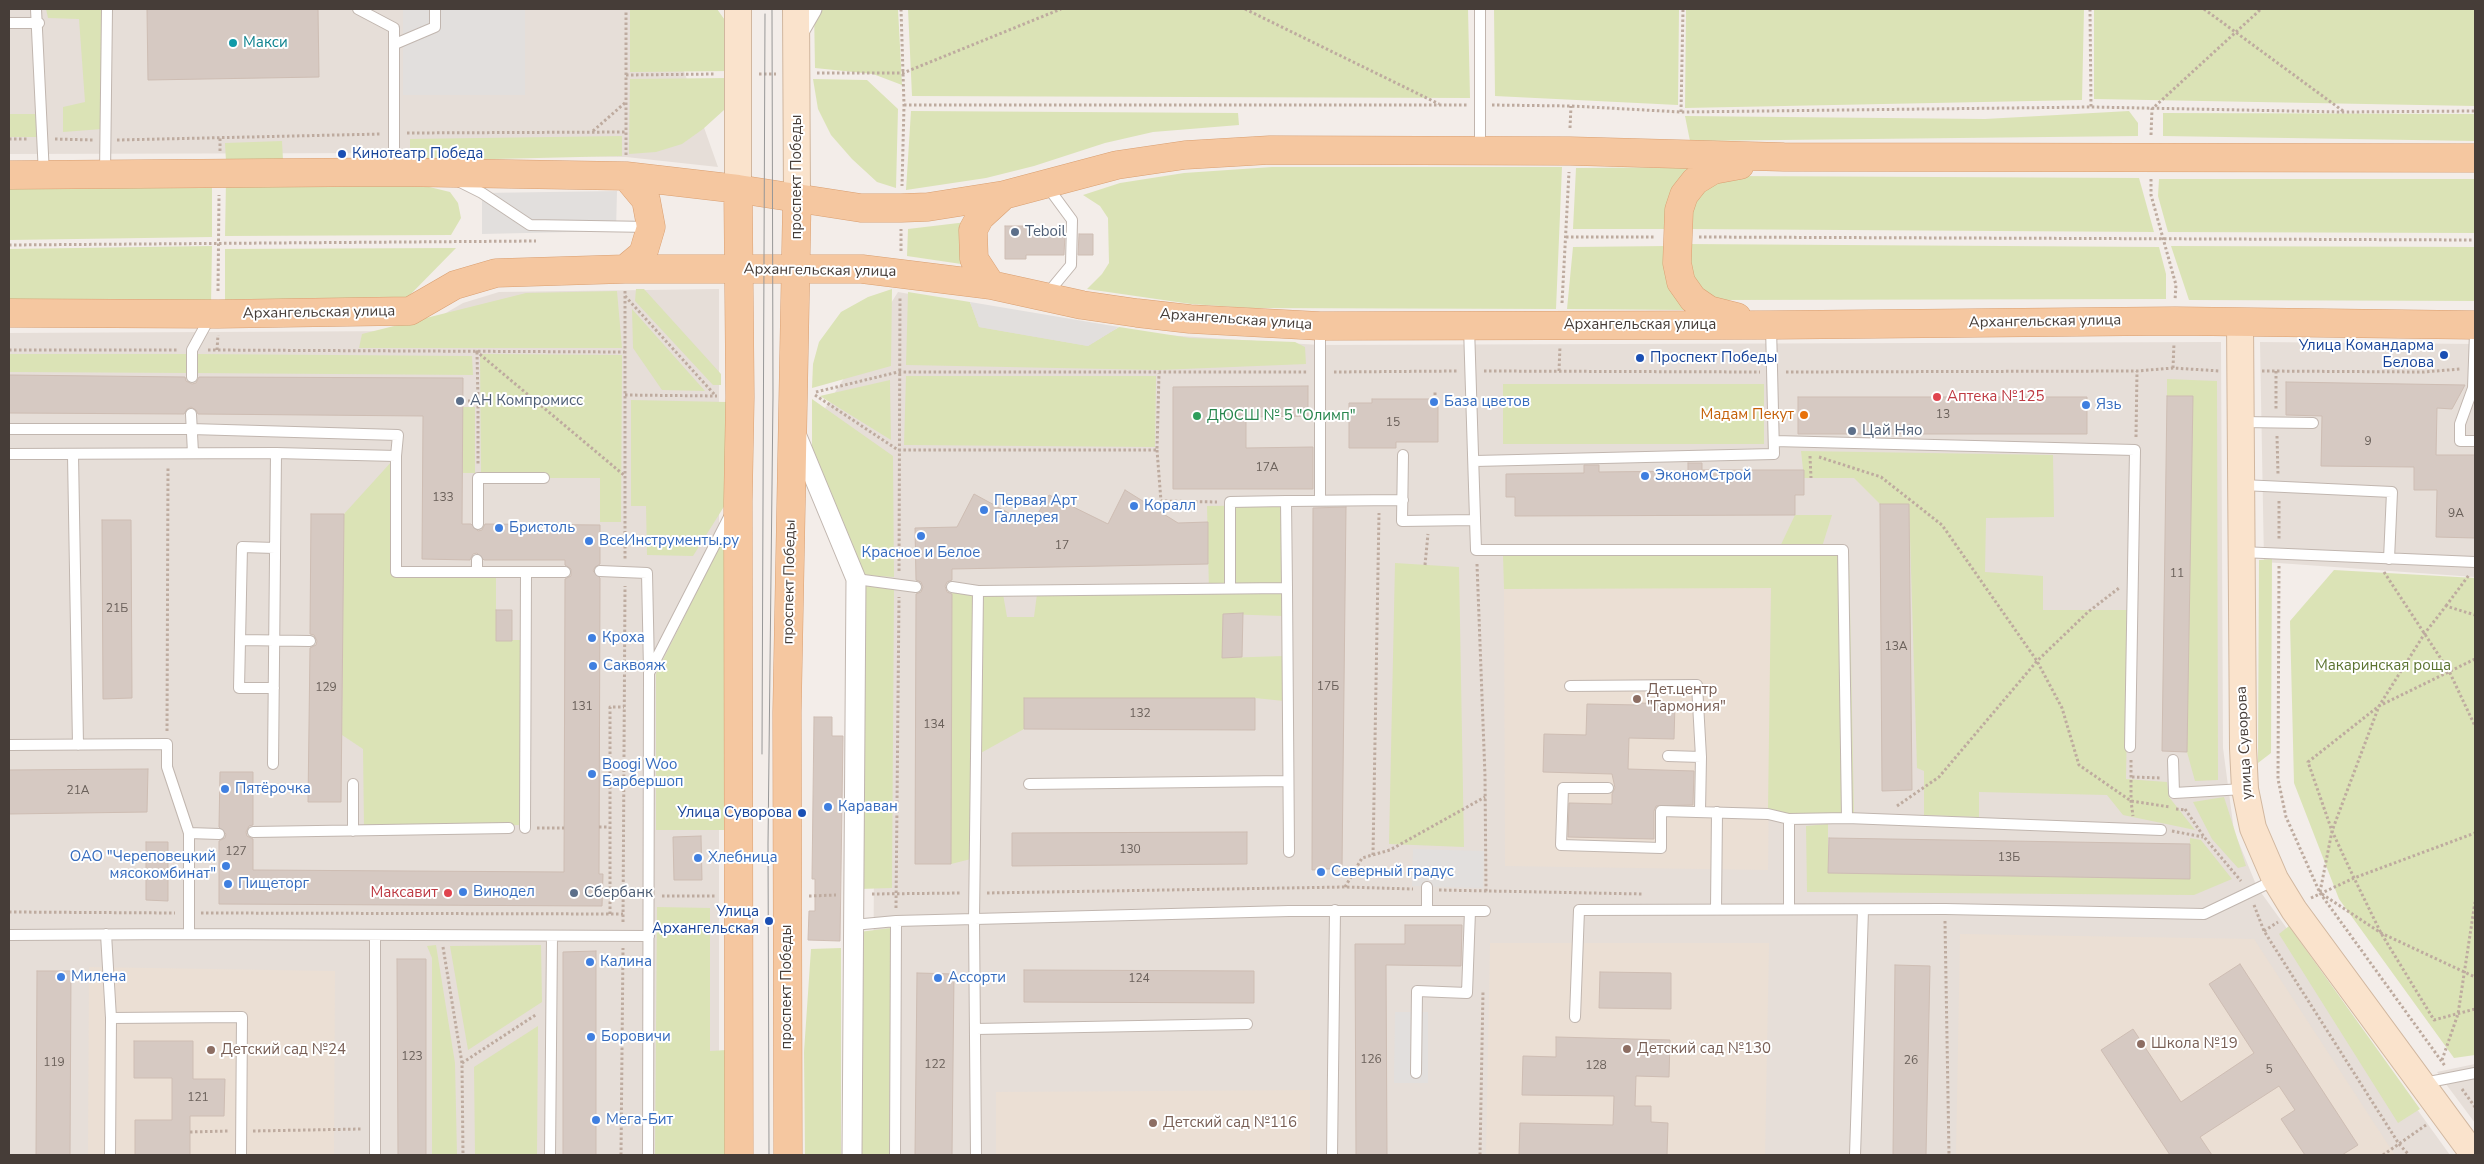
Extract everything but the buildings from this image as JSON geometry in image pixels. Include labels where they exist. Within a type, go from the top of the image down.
[{"type":"main road","name":"проспект Победы","points":[[788,1155],[787,712],[798,198],[796,9]]},
{"type":"main road","points":[[732,15],[738,74],[739,269],[728,396],[738,501],[739,1155]]},
{"type":"main road","points":[[9,175],[394,172],[626,176],[738,189],[861,208],[901,208],[928,207],[1004,195],[1117,166],[1185,155],[1270,150],[1570,151],[1784,157],[2475,158]]},
{"type":"main road","points":[[1771,325],[1709,310],[1693,299],[1681,282],[1677,263],[1679,210],[1684,195],[1694,181],[1713,170],[1784,157]]},
{"type":"main road","points":[[625,269],[643,254],[652,227],[646,200],[626,176]]},
{"type":"main road","points":[[991,285],[974,258],[973,230],[980,217],[1004,195]]},
{"type":"main road","name":"Архангельская улица","points":[[9,313],[215,314],[410,311],[455,285],[496,273],[625,269],[862,269],[900,272],[991,285],[1045,297],[1137,313],[1190,319],[1320,326],[1771,325],[2175,321],[2475,325]]},
{"type":"main road","name":"улица Суворова","points":[[2240,322],[2240,552],[2245,789],[2253,828],[2275,880],[2294,910],[2474,1155]]},
{"type":"street","points":[[796,36],[812,9]]},
{"type":"street","points":[[794,430],[856,579],[852,1155]]},
{"type":"lane","points":[[36,9],[39,23],[44,175]]},
{"type":"lane","points":[[105,175],[107,9]]},
{"type":"lane","points":[[358,9],[394,28],[394,172]]},
{"type":"lane","points":[[395,44],[434,27],[435,9]]},
{"type":"lane","points":[[1480,9],[1480,151]]},
{"type":"lane","points":[[9,23],[39,23]]},
{"type":"lane","points":[[441,173],[482,193],[530,225],[652,227]]},
{"type":"lane","points":[[1045,297],[1071,265],[1072,220],[1046,184]]},
{"type":"lane","points":[[192,377],[192,350],[215,314]]},
{"type":"lane","points":[[1475,461],[1774,454],[1771,325]]},
{"type":"lane","points":[[1320,326],[1320,499]]},
{"type":"lane","points":[[1469,326],[1475,461],[1476,550],[1843,550],[1847,818]]},
{"type":"lane","points":[[2475,333],[2473,388],[2460,424],[2460,441],[2475,441]]},
{"type":"lane","points":[[191,414],[193,453]]},
{"type":"lane","points":[[2240,422],[2313,423]]},
{"type":"lane","points":[[9,429],[191,429],[398,434],[396,456],[396,572],[565,572]]},
{"type":"lane","points":[[1774,441],[2135,450],[2130,747]]},
{"type":"lane","points":[[9,454],[276,453],[396,456]]},
{"type":"lane","points":[[273,764],[276,453]]},
{"type":"lane","points":[[73,454],[78,745]]},
{"type":"lane","points":[[1403,455],[1402,521],[1475,520]]},
{"type":"lane","points":[[478,524],[478,478],[544,478]]},
{"type":"lane","points":[[2240,485],[2392,492],[2389,559]]},
{"type":"lane","points":[[1230,588],[1230,502],[1320,499],[1403,500]]},
{"type":"lane","points":[[649,673],[703,564],[738,501]]},
{"type":"lane","points":[[1286,501],[1290,852]]},
{"type":"lane","points":[[274,688],[239,688],[242,547],[275,548]]},
{"type":"lane","points":[[2240,552],[2475,562]]},
{"type":"lane","points":[[477,560],[477,572]]},
{"type":"lane","points":[[600,571],[647,572],[649,673],[648,1155]]},
{"type":"lane","points":[[525,828],[526,572]]},
{"type":"lane","points":[[856,579],[916,587]]},
{"type":"lane","points":[[952,587],[978,591],[1287,588]]},
{"type":"lane","points":[[976,1155],[974,920],[978,591]]},
{"type":"lane","points":[[240,640],[310,641]]},
{"type":"lane","points":[[1570,686],[1697,685],[1701,757],[1700,811]]},
{"type":"lane","points":[[9,745],[167,744],[167,767],[188,833],[188,934]]},
{"type":"lane","points":[[1668,756],[1701,757]]},
{"type":"lane","points":[[2173,760],[2174,793],[2245,789]]},
{"type":"lane","points":[[1029,784],[1288,781]]},
{"type":"lane","points":[[352,784],[353,831]]},
{"type":"lane","points":[[1608,788],[1563,788],[1560,845],[1661,848],[1661,811],[1768,814],[1788,819],[1847,818],[2161,830]]},
{"type":"lane","points":[[1716,909],[1717,812]]},
{"type":"lane","points":[[1788,819],[1789,909]]},
{"type":"lane","points":[[253,832],[509,828]]},
{"type":"lane","points":[[188,833],[220,834]]},
{"type":"lane","points":[[1575,1016],[1579,910],[1945,909],[2204,914],[2275,880]]},
{"type":"lane","points":[[1427,887],[1427,911]]},
{"type":"lane","points":[[853,925],[896,921],[1335,910],[1485,911]]},
{"type":"lane","points":[[1332,1155],[1335,910]]},
{"type":"lane","points":[[1855,1155],[1863,910]]},
{"type":"lane","points":[[1416,1073],[1417,991],[1467,992],[1470,911]]},
{"type":"lane","points":[[895,1155],[896,921]]},
{"type":"lane","points":[[106,934],[111,1018],[110,1155]]},
{"type":"lane","points":[[9,935],[649,936]]},
{"type":"lane","points":[[375,936],[375,1155]]},
{"type":"lane","points":[[550,1155],[552,936]]},
{"type":"lane","points":[[111,1018],[242,1017],[241,1155]]},
{"type":"lane","points":[[976,1029],[1247,1024]]},
{"type":"lane","points":[[2421,1084],[2475,1072]]},
{"type":"path","points":[[626,9],[626,176]]},
{"type":"path","points":[[896,921],[899,585],[898,372],[904,106],[901,9]]},
{"type":"path","points":[[626,76],[903,73],[1061,9]]},
{"type":"path","points":[[1245,9],[1441,105]]},
{"type":"path","points":[[1681,112],[1682,9]]},
{"type":"path","points":[[2090,9],[2091,107]]},
{"type":"path","points":[[2204,9],[2343,112]]},
{"type":"path","points":[[2174,368],[2176,286],[2151,195],[2152,109],[2261,9]]},
{"type":"path","points":[[592,132],[626,102]]},
{"type":"path","points":[[904,106],[1480,105],[1571,106],[1681,112],[2091,107],[2343,112],[2475,111]]},
{"type":"path","points":[[1559,371],[1571,106]]},
{"type":"path","points":[[9,139],[105,140],[393,134],[626,132]]},
{"type":"path","points":[[217,350],[215,314],[219,243],[220,137]]},
{"type":"path","points":[[1566,237],[2475,240]]},
{"type":"path","points":[[9,245],[546,241]]},
{"type":"path","points":[[621,1155],[625,269]]},
{"type":"path","points":[[625,296],[728,396]]},
{"type":"path","points":[[9,350],[625,352]]},
{"type":"path","points":[[476,351],[478,478]]},
{"type":"path","points":[[476,351],[625,476]]},
{"type":"path","points":[[2135,450],[2137,370]]},
{"type":"path","points":[[2276,371],[2279,487],[2278,779],[2286,817],[2320,892],[2475,1106]]},
{"type":"path","points":[[1157,450],[898,450],[812,393],[898,372],[1321,372]]},
{"type":"path","points":[[1159,373],[1157,450],[1161,501],[1230,502]]},
{"type":"path","points":[[625,395],[728,396]]},
{"type":"path","points":[[463,401],[478,401]]},
{"type":"path","points":[[167,454],[167,744]]},
{"type":"path","points":[[1810,478],[1810,454],[1881,478],[1942,525],[2037,661],[2062,708],[2079,765],[2131,801],[2186,810]]},
{"type":"path","points":[[1373,855],[1380,500]]},
{"type":"path","points":[[1425,565],[1429,521]]},
{"type":"path","points":[[1476,550],[1485,798],[1485,911]]},
{"type":"path","points":[[2374,558],[2449,671],[2475,726]]},
{"type":"path","points":[[2320,892],[2332,831],[2380,706],[2425,633],[2475,567]]},
{"type":"path","points":[[1878,819],[1939,777],[2037,661],[2088,612],[2133,577]]},
{"type":"path","points":[[2446,606],[2475,615]]},
{"type":"path","points":[[2475,659],[2380,706],[2308,762],[2332,831],[2354,878],[2381,933],[2434,1020],[2475,1010]]},
{"type":"path","points":[[610,914],[610,707],[624,707]]},
{"type":"path","points":[[2136,829],[2131,801],[2132,777],[2174,779]]},
{"type":"path","points":[[2174,793],[2204,837],[2242,881]]},
{"type":"path","points":[[1345,887],[1362,858],[1390,850],[1485,798]]},
{"type":"path","points":[[599,827],[609,827]]},
{"type":"path","points":[[525,828],[564,828]]},
{"type":"path","points":[[2161,830],[2204,837]]},
{"type":"path","points":[[2320,892],[2475,832]]},
{"type":"path","points":[[2320,892],[2381,933],[2475,977]]},
{"type":"path","points":[[2249,894],[2264,931],[2399,1144],[2409,1155]]},
{"type":"path","points":[[2442,1061],[2458,1014],[2475,902]]},
{"type":"path","points":[[1945,909],[1949,1155]]},
{"type":"path","points":[[9,912],[623,914]]},
{"type":"path","points":[[442,936],[462,1063],[463,1155]]},
{"type":"path","points":[[1480,1155],[1483,989]]},
{"type":"path","points":[[462,1063],[552,1004]]},
{"type":"path","points":[[190,1132],[375,1129]]},
{"type":"shaded area","points":[[9,9],[662,9],[718,167],[626,157],[394,153],[9,154]]},
{"type":"shaded area","points":[[403,9],[525,9],[525,95],[403,95]]},
{"type":"shaded area","points":[[617,191],[616,231],[482,234],[482,193]]},
{"type":"shaded area","points":[[719,289],[719,1155],[9,1155],[9,333],[410,331],[420,328],[463,303],[499,292]]},
{"type":"shaded area","points":[[898,292],[1134,333],[1319,345],[2221,342],[2223,748],[2234,831],[2257,887],[2450,1155],[872,1155],[876,579],[814,426]]},
{"type":"shaded area","points":[[970,302],[1119,327],[1088,346],[979,327]]},
{"type":"shaded area","points":[[2260,342],[2475,344],[2475,577],[2264,562]]},
{"type":"shaded area","name":"Дет.центр \"Гармония\"","points":[[1771,587],[1768,870],[1505,866],[1504,589]]},
{"type":"shaded area","points":[[1413,849],[1484,851],[1483,888],[1412,886]]},
{"type":"shaded area","name":"Школа №19","points":[[1960,934],[2254,939],[2395,1155],[1956,1155]]},
{"type":"shaded area","name":"Детский сад №130","points":[[1490,943],[1769,943],[1765,1155],[1486,1155]]},
{"type":"shaded area","name":"Детский сад №24","points":[[89,967],[335,971],[334,1155],[88,1155]]},
{"type":"shaded area","points":[[1395,1012],[1428,1012],[1428,1083],[1394,1083]]},
{"type":"shaded area","points":[[2475,1064],[2475,1123],[2437,1072]]},
{"type":"shaded area","name":"Детский сад №116","points":[[1310,1090],[1310,1155],[996,1155],[996,1092]]},
{"type":"green space","points":[[46,9],[101,9],[102,129],[63,132],[63,107],[85,102],[79,19],[48,18]]},
{"type":"green space","points":[[630,9],[717,9],[727,23],[730,71],[630,72]]},
{"type":"green space","points":[[814,9],[898,9],[902,85],[873,74],[815,68]]},
{"type":"green space","points":[[908,9],[1468,9],[1470,98],[912,96]]},
{"type":"green space","points":[[1494,9],[1679,9],[1678,105],[1495,96]]},
{"type":"green space","points":[[1686,9],[2084,9],[2082,100],[1685,108]]},
{"type":"green space","points":[[2094,9],[2475,9],[2475,106],[2094,99]]},
{"type":"green space","points":[[729,78],[724,110],[703,129],[682,144],[656,152],[629,154],[630,79]]},
{"type":"green space","points":[[813,79],[867,80],[898,109],[896,188],[877,182],[852,159],[831,135],[818,109]]},
{"type":"green space","points":[[911,111],[1238,113],[1239,125],[1153,132],[1105,143],[1034,166],[986,178],[906,190]]},
{"type":"green space","points":[[2129,111],[2138,123],[2138,136],[1690,141],[1685,116],[1985,119]]},
{"type":"green space","points":[[2163,113],[2475,114],[2475,141],[2163,136]]},
{"type":"green space","points":[[9,114],[41,114],[42,137],[9,137]]},
{"type":"green space","points":[[622,136],[622,156],[410,161],[410,139]]},
{"type":"green space","points":[[282,141],[283,160],[226,162],[225,143]]},
{"type":"green space","points":[[1272,167],[1562,167],[1556,309],[1250,308],[1191,304],[1087,289],[1102,274],[1109,263],[1108,218],[1100,206],[1083,195],[1120,183],[1184,173]]},
{"type":"green space","points":[[1698,167],[1668,229],[1573,229],[1576,168]]},
{"type":"green space","points":[[1730,176],[2139,178],[2154,232],[1686,229],[1694,195]]},
{"type":"green space","points":[[2159,179],[2475,179],[2475,233],[2168,232],[2158,196]]},
{"type":"green space","points":[[9,180],[212,183],[212,237],[9,240]]},
{"type":"green space","points":[[226,181],[405,181],[450,192],[458,203],[461,218],[451,235],[225,236]]},
{"type":"green space","points":[[967,222],[968,265],[907,256],[908,229]]},
{"type":"green space","points":[[1686,244],[2159,247],[2166,274],[2166,299],[1719,300],[1701,292],[1690,279]]},
{"type":"green space","points":[[212,246],[211,305],[9,303],[9,249]]},
{"type":"green space","points":[[1667,246],[1689,310],[1567,309],[1573,247]]},
{"type":"green space","points":[[2171,246],[2475,247],[2475,301],[2189,300]]},
{"type":"green space","points":[[456,248],[406,299],[225,300],[225,249]]},
{"type":"green space","points":[[636,289],[644,289],[721,374],[721,385],[713,385],[635,301]]},
{"type":"green space","points":[[892,289],[891,366],[812,388],[813,364],[819,342],[841,312],[868,297]]},
{"type":"green space","points":[[617,291],[622,348],[359,348],[362,334],[526,293]]},
{"type":"green space","points":[[908,292],[970,302],[979,327],[1088,346],[1119,327],[1190,338],[1295,342],[1305,347],[1306,364],[1159,370],[906,365]]},
{"type":"green space","points":[[632,309],[705,391],[662,390],[633,348]]},
{"type":"green space","points":[[9,354],[189,354],[188,373],[9,372]]},
{"type":"green space","points":[[196,354],[472,356],[473,375],[195,373]]},
{"type":"green space","points":[[480,354],[622,355],[621,522],[600,522],[600,478],[481,478]]},
{"type":"green space","points":[[906,376],[1156,376],[1155,447],[904,445]]},
{"type":"green space","points":[[2167,379],[2217,381],[2218,780],[2195,781],[2187,752],[2193,397],[2167,396]]},
{"type":"green space","points":[[890,380],[891,440],[820,396]]},
{"type":"green space","points":[[1503,384],[1764,384],[1764,444],[1503,444]]},
{"type":"green space","points":[[812,399],[893,456],[894,577],[862,575],[812,448]]},
{"type":"green space","points":[[631,400],[726,402],[725,505],[693,556],[647,555],[646,506],[631,506]]},
{"type":"green space","points":[[463,407],[475,407],[475,473],[463,473]]},
{"type":"green space","points":[[1801,451],[2053,455],[2054,517],[1986,518],[1985,572],[2043,576],[2043,610],[2129,610],[2126,779],[2167,782],[2169,797],[2195,830],[2123,815],[2107,795],[1979,792],[1979,817],[1924,815],[1924,771],[1917,768],[1909,504],[1880,504],[1854,478],[1804,478]]},
{"type":"green space","points":[[393,460],[393,575],[496,577],[496,640],[522,640],[522,825],[364,828],[363,749],[342,735],[344,514]]},
{"type":"green space","points":[[1282,505],[1283,616],[1223,614],[1222,658],[1284,656],[1284,701],[1255,698],[1024,698],[1024,729],[979,754],[979,857],[951,864],[952,587],[1003,594],[1007,617],[1034,617],[1037,594],[1209,591],[1207,506]]},
{"type":"green space","points":[[1795,515],[1832,515],[1821,550],[1833,556],[1849,555],[1854,814],[1799,815],[1768,810],[1771,588],[1504,589],[1503,555],[1776,555]]},
{"type":"green space","points":[[727,531],[732,830],[656,830],[656,674]]},
{"type":"green space","points":[[2272,559],[2271,753],[2258,763],[2259,560]]},
{"type":"green space","points":[[1395,563],[1459,567],[1464,847],[1389,844]]},
{"type":"green space","name":"Макаринская роща","points":[[2334,570],[2475,578],[2475,1055],[2454,1058],[2339,899],[2294,783],[2290,621]]},
{"type":"green space","points":[[861,585],[894,589],[892,888],[859,889]]},
{"type":"green space","points":[[2224,797],[2246,866],[2238,868],[2212,839],[2193,802]]},
{"type":"green space","points":[[1828,824],[1828,873],[2189,879],[2190,838],[2201,840],[2232,879],[2194,895],[1807,892],[1806,826]]},
{"type":"green space","points":[[657,907],[710,908],[710,1051],[727,1050],[727,1155],[655,1155]]},
{"type":"green space","points":[[2289,926],[2420,1109],[2398,1123],[2279,934]]},
{"type":"green space","points":[[891,928],[889,1155],[859,1155],[859,932]]},
{"type":"green space","points":[[436,945],[455,1063],[457,1155],[432,1155],[432,958],[427,946]]},
{"type":"green space","points":[[541,945],[542,1002],[468,1050],[450,946]]},
{"type":"green space","points":[[841,948],[841,1155],[805,1155],[804,1052],[811,949]]},
{"type":"green space","points":[[538,1026],[537,1155],[475,1155],[474,1067]]},
{"type":"tram line","points":[[769,1155],[768,844],[773,396],[772,9]]},
{"type":"tram line","points":[[762,754],[765,14]]},
{"type":"place","name":"Макси","points":[[233,43]]},
{"type":"place","name":"Кинотеатр Победа","points":[[342,154]]},
{"type":"place","name":"Teboil","points":[[1015,232]]},
{"type":"place","name":"Улица Командарма Белова","points":[[2444,355]]},
{"type":"place","name":"Проспект Победы","points":[[1640,358]]},
{"type":"place","name":"Аптека №125","points":[[1937,397]]},
{"type":"place","name":"АН Компромисс","points":[[460,401]]},
{"type":"place","name":"База цветов","points":[[1434,402]]},
{"type":"place","name":"Язь","points":[[2086,405]]},
{"type":"place","name":"Мадам Пекут","points":[[1804,415]]},
{"type":"place","name":"ДЮСШ № 5 \"Олимп\"","points":[[1197,416]]},
{"type":"place","name":"Цай Няо","points":[[1852,431]]},
{"type":"place","name":"ЭкономСтрой","points":[[1645,476]]},
{"type":"place","name":"Коралл","points":[[1134,506]]},
{"type":"place","name":"Первая Арт Галлерея","points":[[984,510]]},
{"type":"place","name":"Бристоль","points":[[499,528]]},
{"type":"place","name":"Красное и Белое","points":[[921,536]]},
{"type":"place","name":"ВсеИнструменты.ру","points":[[589,541]]},
{"type":"place","name":"Кроха","points":[[592,638]]},
{"type":"place","name":"Саквояж","points":[[593,666]]},
{"type":"place","name":"Дет.центр \"Гармония\"","points":[[1637,699]]},
{"type":"place","name":"Boogi Woo Барбершоп","points":[[592,774]]},
{"type":"place","name":"Пятёрочка","points":[[225,789]]},
{"type":"place","name":"Караван","points":[[828,807]]},
{"type":"place","name":"Улица Суворова","points":[[802,813]]},
{"type":"place","name":"Хлебница","points":[[698,858]]},
{"type":"place","name":"ОАО \"Череповецкий мясокомбинат\"","points":[[226,866]]},
{"type":"place","name":"Северный градус","points":[[1321,872]]},
{"type":"place","name":"Пищеторг","points":[[228,884]]},
{"type":"place","name":"Винодел","points":[[463,892]]},
{"type":"place","name":"Максавит","points":[[448,893]]},
{"type":"place","name":"Сбербанк","points":[[574,893]]},
{"type":"place","name":"Улица Архангельская","points":[[769,921]]},
{"type":"place","name":"Калина","points":[[590,962]]},
{"type":"place","name":"Милена","points":[[61,977]]},
{"type":"place","name":"Ассорти","points":[[938,978]]},
{"type":"place","name":"Боровичи","points":[[591,1037]]},
{"type":"place","name":"Школа №19","points":[[2141,1044]]},
{"type":"place","name":"Детский сад №130","points":[[1627,1049]]},
{"type":"place","name":"Детский сад №24","points":[[211,1050]]},
{"type":"place","name":"Мега-Бит","points":[[596,1120]]},
{"type":"place","name":"Детский сад №116","points":[[1153,1123]]}]
